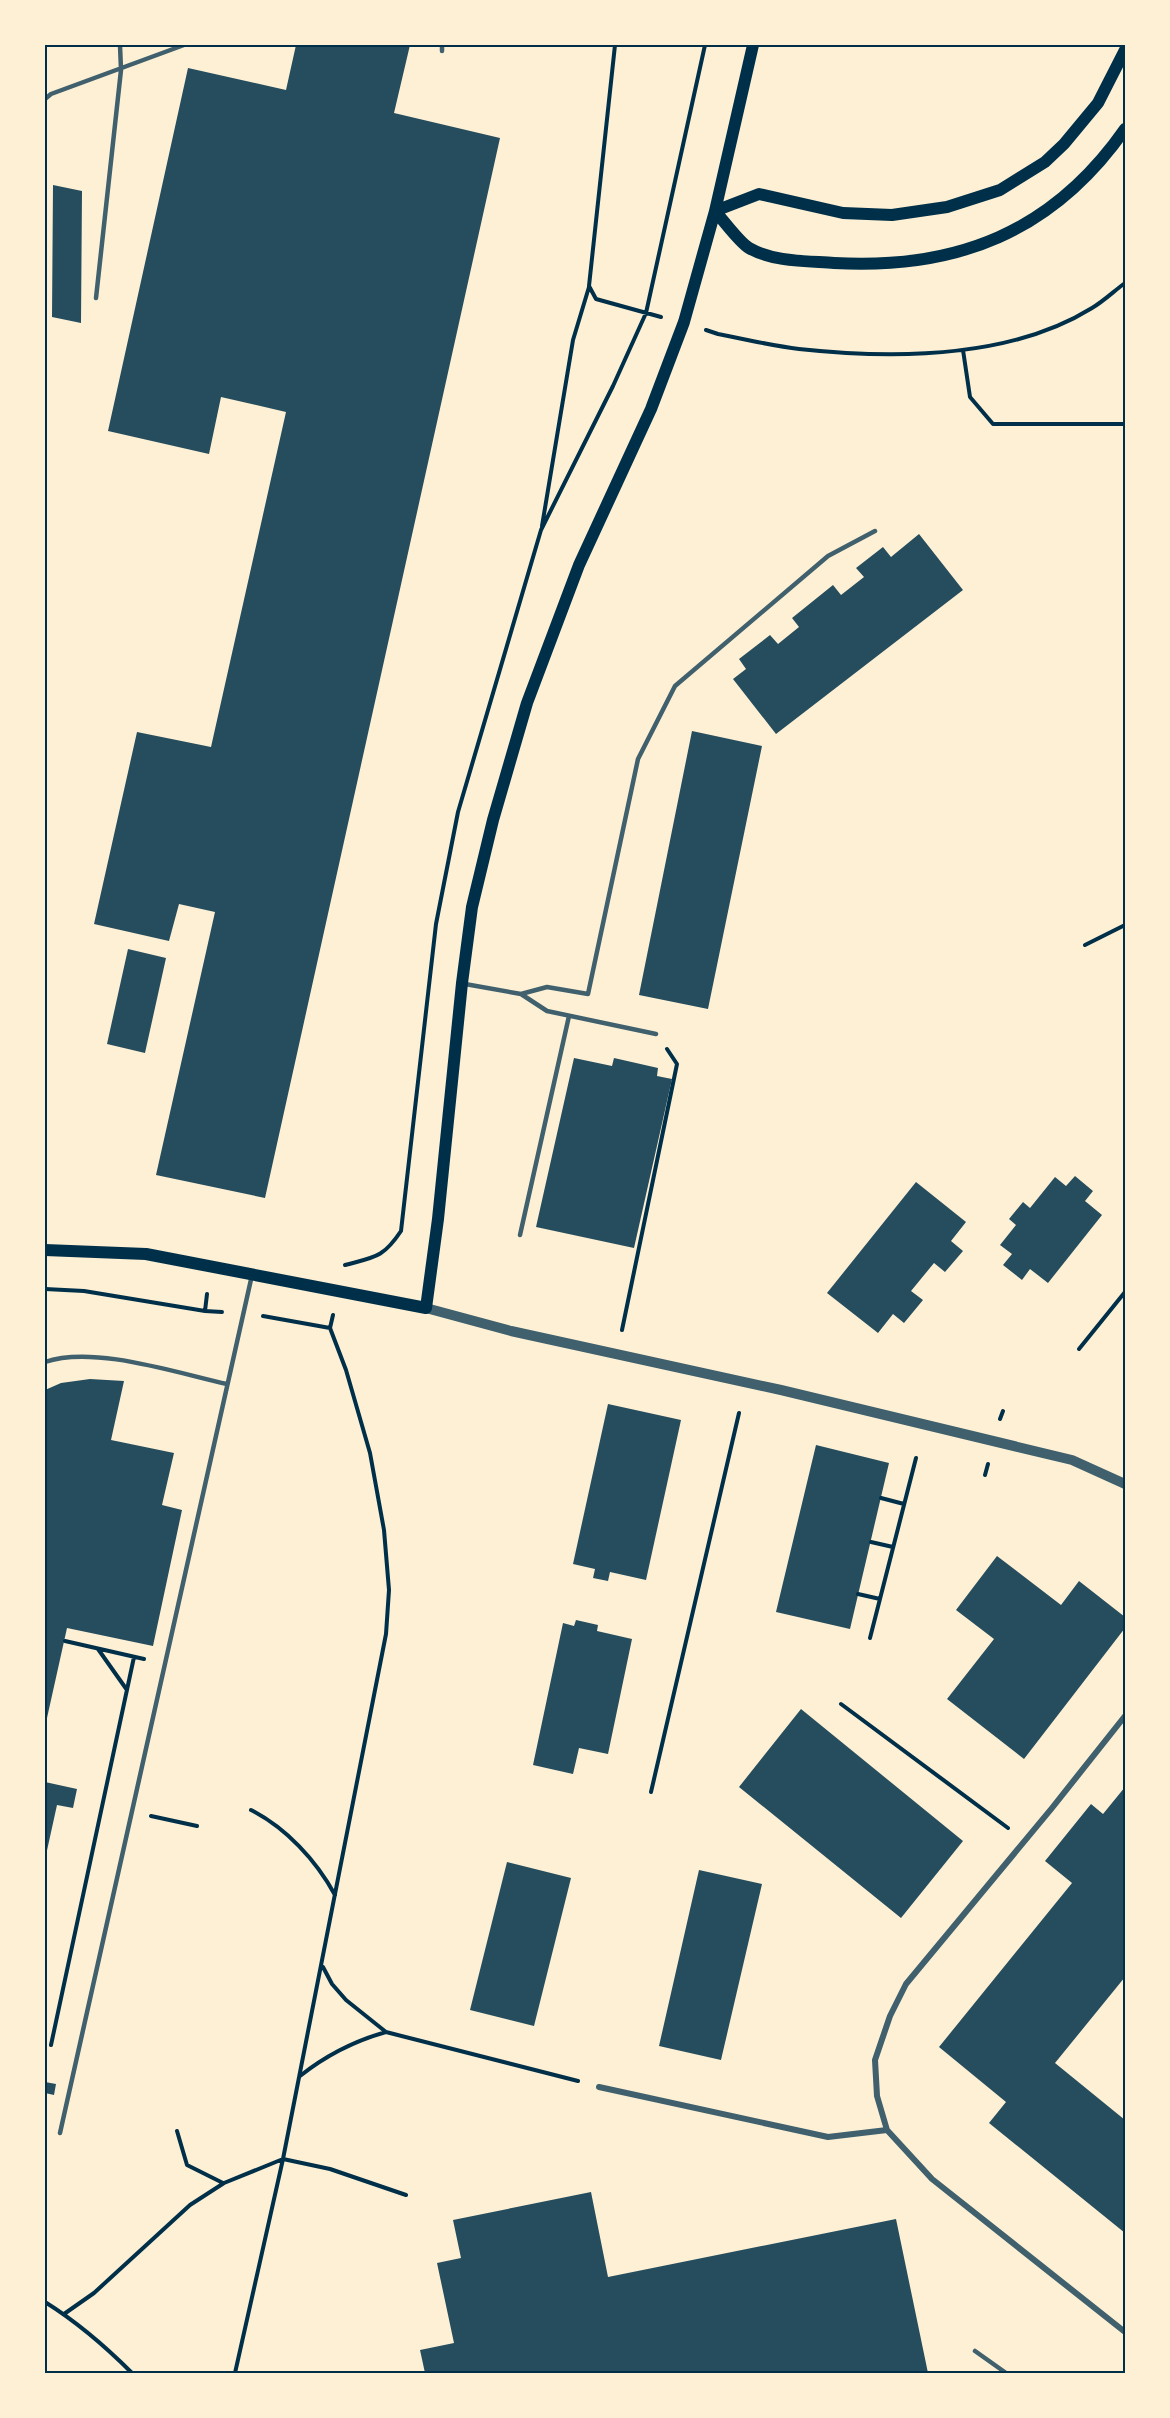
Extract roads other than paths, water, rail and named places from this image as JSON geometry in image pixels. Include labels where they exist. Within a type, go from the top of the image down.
[{"type":"main road","points":[[45,1250],[146,1254],[426,1308],[472,907],[492,820],[527,704],[579,565],[651,409],[684,322],[715,212],[753,45]]},
{"type":"main road","points":[[715,212],[759,194],[843,213],[892,215],[947,207],[1000,190],[1045,162],[1064,144],[1098,103],[1125,50]]},
{"type":"main road","points":[[715,212],[748,248],[778,257],[867,265],[921,260],[968,250],[1004,237],[1042,215],[1076,188],[1108,153],[1125,129]]},
{"type":"street","points":[[426,1308],[511,1331],[791,1392],[1072,1460],[1125,1484]]},
{"type":"street","points":[[1125,1716],[1026,1841],[906,1984],[890,2016],[875,2060],[877,2096],[887,2130],[932,2179],[1125,2332]]},
{"type":"street","points":[[599,2086],[828,2137],[887,2130]]},
{"type":"lane","points":[[96,298],[121,70],[120,45]]},
{"type":"lane","points":[[45,99],[51,94],[184,45]]},
{"type":"lane","points":[[521,994],[547,987],[588,994],[638,759],[675,686],[828,556],[875,531]]},
{"type":"lane","points":[[462,983],[521,994],[547,1011],[656,1034]]},
{"type":"lane","points":[[520,1235],[569,1016]]},
{"type":"lane","points":[[60,2133],[252,1275]]},
{"type":"lane","points":[[45,1362],[55,1358],[98,1356],[228,1384]]},
{"type":"lane","points":[[975,2350],[1006,2373]]}]
